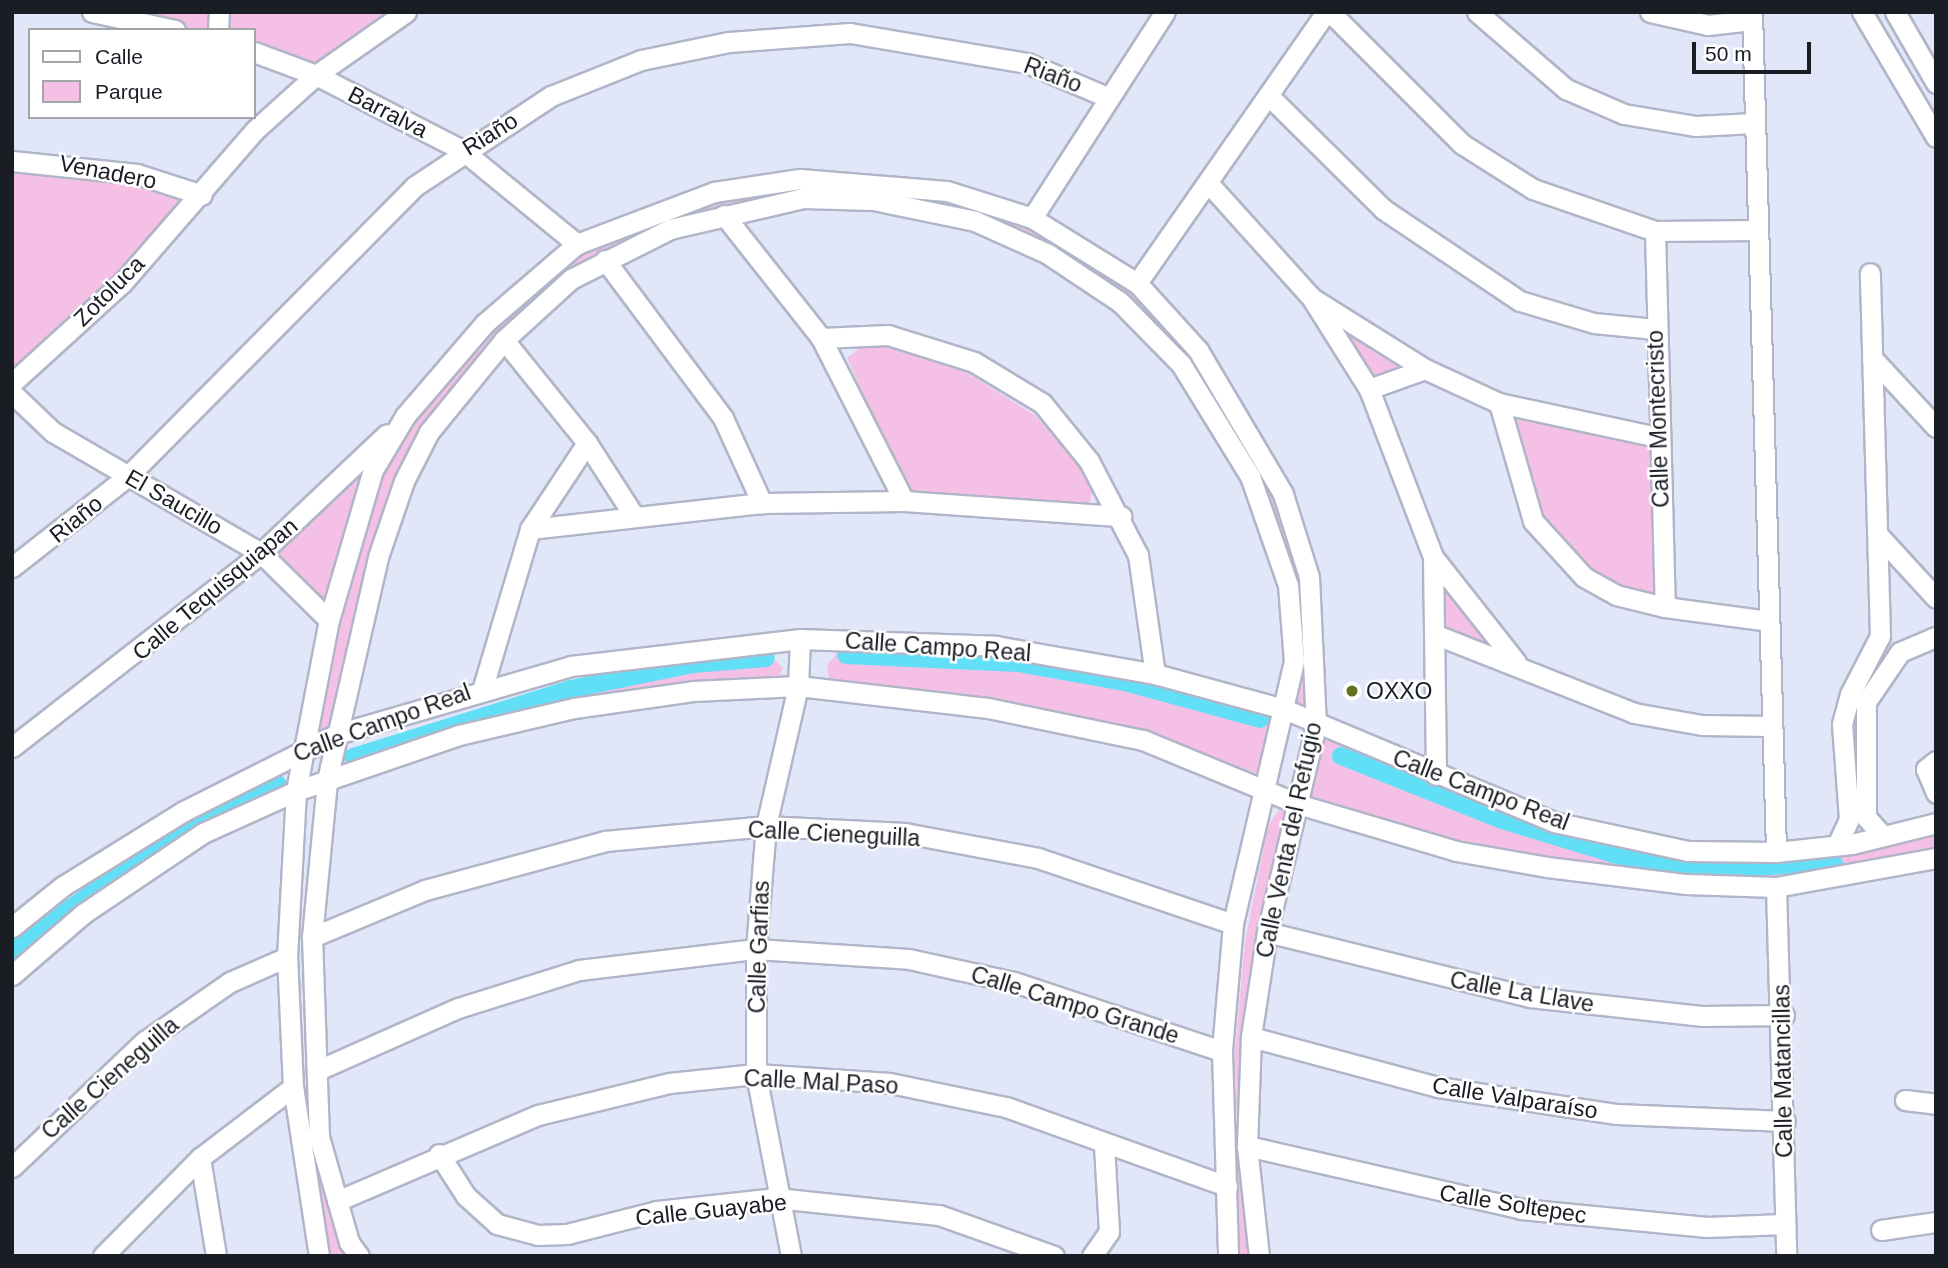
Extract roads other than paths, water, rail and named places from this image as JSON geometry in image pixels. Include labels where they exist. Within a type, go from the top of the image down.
[{"type":"street","points":[[92,12],[166,28]]},
{"type":"street","name":"Zotoluca","points":[[12,383],[122,283],[202,195],[255,130],[316,75],[406,12]]},
{"type":"street","points":[[1032,218],[1107,97],[1165,12]]},
{"type":"street","points":[[1138,283],[1210,185],[1328,12],[1462,144],[1534,189],[1654,231],[1756,230]]},
{"type":"street","points":[[1477,12],[1566,89],[1624,114],[1696,126],[1754,123]]},
{"type":"street","points":[[1650,12],[1708,25],[1752,16],[1756,230],[1776,852]]},
{"type":"street","points":[[1862,12],[1936,136]]},
{"type":"street","points":[[1895,12],[1936,83]]},
{"type":"street","name":"Riaño","points":[[12,566],[128,476],[415,186],[462,150],[551,96],[641,60],[729,42],[850,33],[942,44],[1027,63],[1107,97]]},
{"type":"street","name":"Barralva","points":[[256,53],[316,75],[462,150],[577,244]]},
{"type":"street","points":[[1269,96],[1383,209],[1520,301],[1594,323],[1655,329]]},
{"type":"street","name":"Venadero","points":[[12,161],[137,174],[202,195]]},
{"type":"street","name":"Calle Venta del Refugio","points":[[319,1256],[293,1087],[286,957],[296,791],[328,620],[373,470],[405,416],[485,323],[577,244],[714,192],[800,179],[947,191],[1032,218],[1138,283],[1198,350],[1283,494],[1309,577],[1316,725],[1301,804],[1267,932],[1251,1037],[1247,1146],[1259,1256]]},
{"type":"street","points":[[1210,185],[1311,297],[1369,389],[1433,557],[1439,636],[1436,775]]},
{"type":"street","name":"Calle Venta del Refugio","points":[[359,1256],[337,1201],[320,1137],[312,937],[327,780],[337,734],[379,557],[429,432],[504,340],[571,279],[670,229],[803,198],[861,200],[975,221],[1048,254],[1121,302],[1181,364],[1250,476],[1288,585],[1294,661],[1233,923],[1222,1051],[1228,1256]]},
{"type":"street","points":[[724,215],[821,338],[904,501]]},
{"type":"street","name":"Calle Montecristo","points":[[1654,231],[1665,607]]},
{"type":"street","points":[[605,260],[723,418],[762,503]]},
{"type":"street","points":[[1837,845],[1848,827],[1853,771],[1850,694],[1881,636],[1870,273]]},
{"type":"street","points":[[1311,297],[1425,369],[1499,402],[1658,438]]},
{"type":"street","points":[[821,338],[888,335],[984,368],[1042,403],[1089,461],[1121,516],[1150,608],[1155,674]]},
{"type":"street","points":[[504,340],[587,443],[634,516]]},
{"type":"street","points":[[1872,358],[1936,427]]},
{"type":"street","points":[[1369,389],[1425,369]]},
{"type":"street","name":"El Saucillo","points":[[12,393],[53,432],[261,553],[328,620]]},
{"type":"street","points":[[1499,402],[1517,482],[1533,521],[1560,554],[1616,595],[1665,607],[1768,621]]},
{"type":"street","points":[[405,416],[429,432]]},
{"type":"street","name":"Calle Tequisquiapan","points":[[12,747],[261,553],[405,416]]},
{"type":"street","points":[[483,687],[530,529],[587,443]]},
{"type":"street","points":[[530,529],[762,503],[904,501],[1121,516]]},
{"type":"street","points":[[1879,536],[1936,598]]},
{"type":"street","points":[[1433,557],[1517,663]]},
{"type":"street","points":[[1439,636],[1517,663],[1565,690],[1634,713],[1702,725],[1771,726]]},
{"type":"street","points":[[1881,636],[1900,652]]},
{"type":"street","points":[[1852,738],[1866,702],[1900,652],[1936,637]]},
{"type":"street","name":"Calle Campo Real","points":[[12,927],[63,886],[184,811],[302,748],[337,734],[483,687],[689,647],[800,639],[996,646],[1155,674],[1284,709],[1316,725],[1554,822],[1688,850],[1776,852],[1837,845],[1936,823]]},
{"type":"street","name":"Calle Garfias","points":[[791,1256],[776,1198],[756,1074],[756,949],[766,826],[798,686],[800,639]]},
{"type":"street","name":"Calle Campo Real","points":[[12,975],[84,913],[203,833],[296,791],[460,734],[574,708],[693,691],[798,686],[988,708],[1143,740],[1301,804],[1456,851],[1547,867],[1686,884],[1776,887],[1936,858]]},
{"type":"street","points":[[1936,761],[1926,769],[1936,793]]},
{"type":"street","points":[[1853,771],[1866,817],[1882,836]]},
{"type":"street","name":"Calle Cieneguilla","points":[[312,937],[425,890],[605,841],[766,826],[905,834],[1038,858],[1233,923]]},
{"type":"street","name":"Calle Matancillas","points":[[1776,887],[1784,1015],[1786,1256]]},
{"type":"street","name":"Calle La Llave","points":[[1267,932],[1530,997],[1703,1016],[1784,1015]]},
{"type":"street","name":"Calle Campo Grande","points":[[318,1070],[458,1008],[579,970],[756,949],[909,959],[1014,982],[1222,1051]]},
{"type":"street","name":"Calle Cieneguilla","points":[[12,1167],[145,1041],[230,982],[286,957]]},
{"type":"street","name":"Calle Valparaíso","points":[[1251,1037],[1438,1087],[1617,1114],[1785,1121]]},
{"type":"street","name":"Calle Mal Paso","points":[[337,1201],[439,1154],[603,1096],[756,1074],[890,1083],[1006,1107],[1227,1186]]},
{"type":"street","points":[[105,1255],[200,1158],[293,1087]]},
{"type":"street","points":[[1905,1100],[1935,1103]]},
{"type":"street","points":[[1092,1256],[1109,1232],[1104,1144]]},
{"type":"street","name":"Calle Soltepec","points":[[1247,1146],[1521,1209],[1707,1227],[1784,1224]]},
{"type":"street","name":"Calle Guayabe","points":[[439,1154],[466,1196],[498,1224],[538,1235],[657,1211],[776,1198],[939,1215],[1054,1256]]},
{"type":"street","points":[[200,1158],[216,1256]]},
{"type":"street","points":[[1881,1230],[1927,1224],[1936,1238]]},
{"type":"waterway","points":[[846,655],[1018,663],[1125,682],[1260,719]]},
{"type":"waterway","points":[[353,757],[571,689],[693,664],[766,658]]},
{"type":"waterway","points":[[1341,756],[1502,820],[1627,858],[1699,869],[1834,863]]},
{"type":"waterway","points":[[12,949],[160,846],[278,784]]},
{"type":"place","name":"OXXO","points":[[1352,691]]}]
